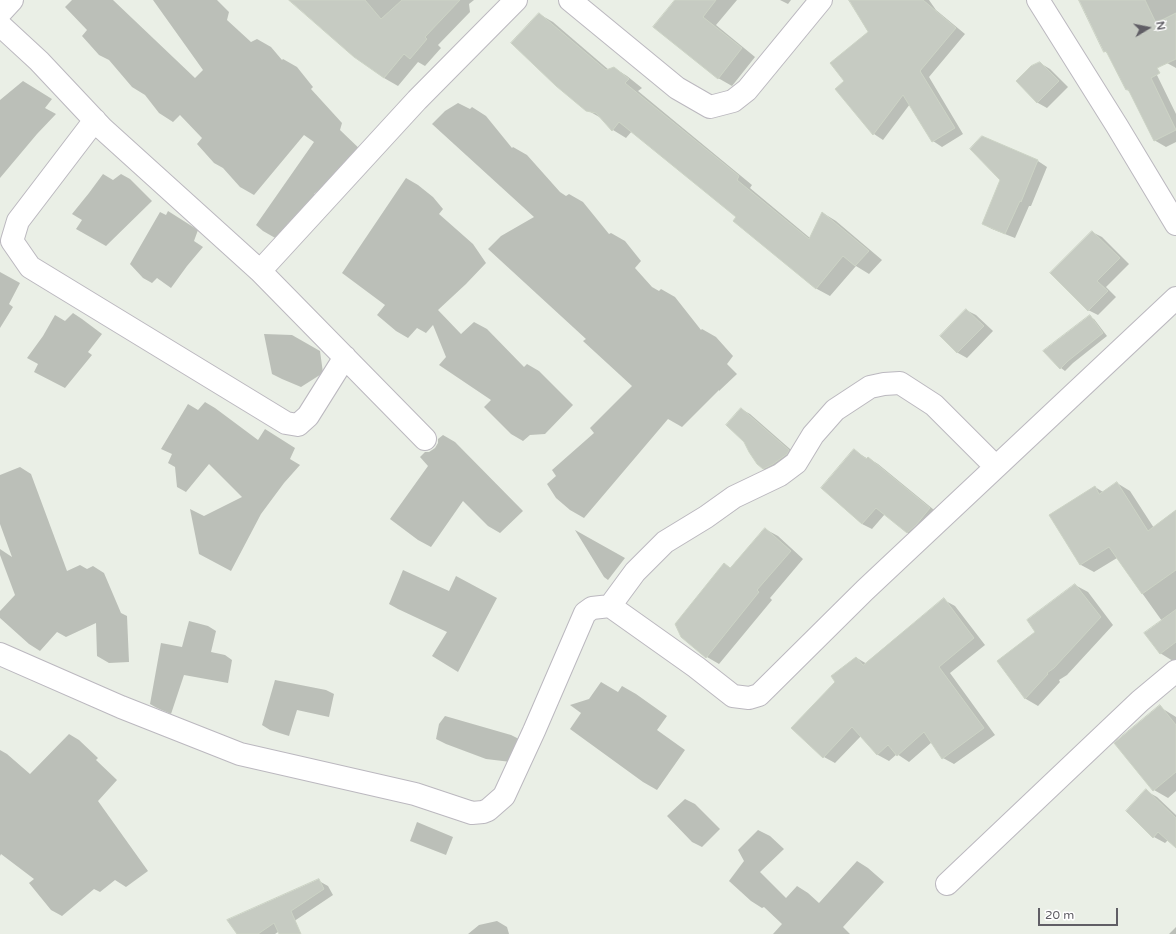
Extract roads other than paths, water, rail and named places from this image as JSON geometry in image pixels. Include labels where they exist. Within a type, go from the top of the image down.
[{"type":"street","points":[[0,13],[12,0]]},
{"type":"street","points":[[260,271],[417,100],[516,0]]},
{"type":"street","points":[[570,0],[677,88],[710,107],[733,101],[747,90],[821,0]]},
{"type":"street","points":[[1038,0],[1118,126],[1176,223]]},
{"type":"street","points":[[0,25],[39,61],[103,129],[260,271],[425,439]]},
{"type":"street","points":[[94,120],[18,221],[12,241],[30,267],[286,423],[298,425],[308,416],[345,357]]},
{"type":"street","points":[[0,654],[120,707],[240,754],[415,794],[472,813],[488,810],[504,796],[585,613],[592,608],[610,606],[734,696],[749,698],[759,695],[865,590],[1176,298]]},
{"type":"street","points":[[610,606],[635,572],[665,542],[706,517],[734,497],[780,475],[796,463],[813,435],[835,410],[870,387],[900,383],[934,405],[996,467]]},
{"type":"street","points":[[947,884],[1140,701],[1176,671]]}]
